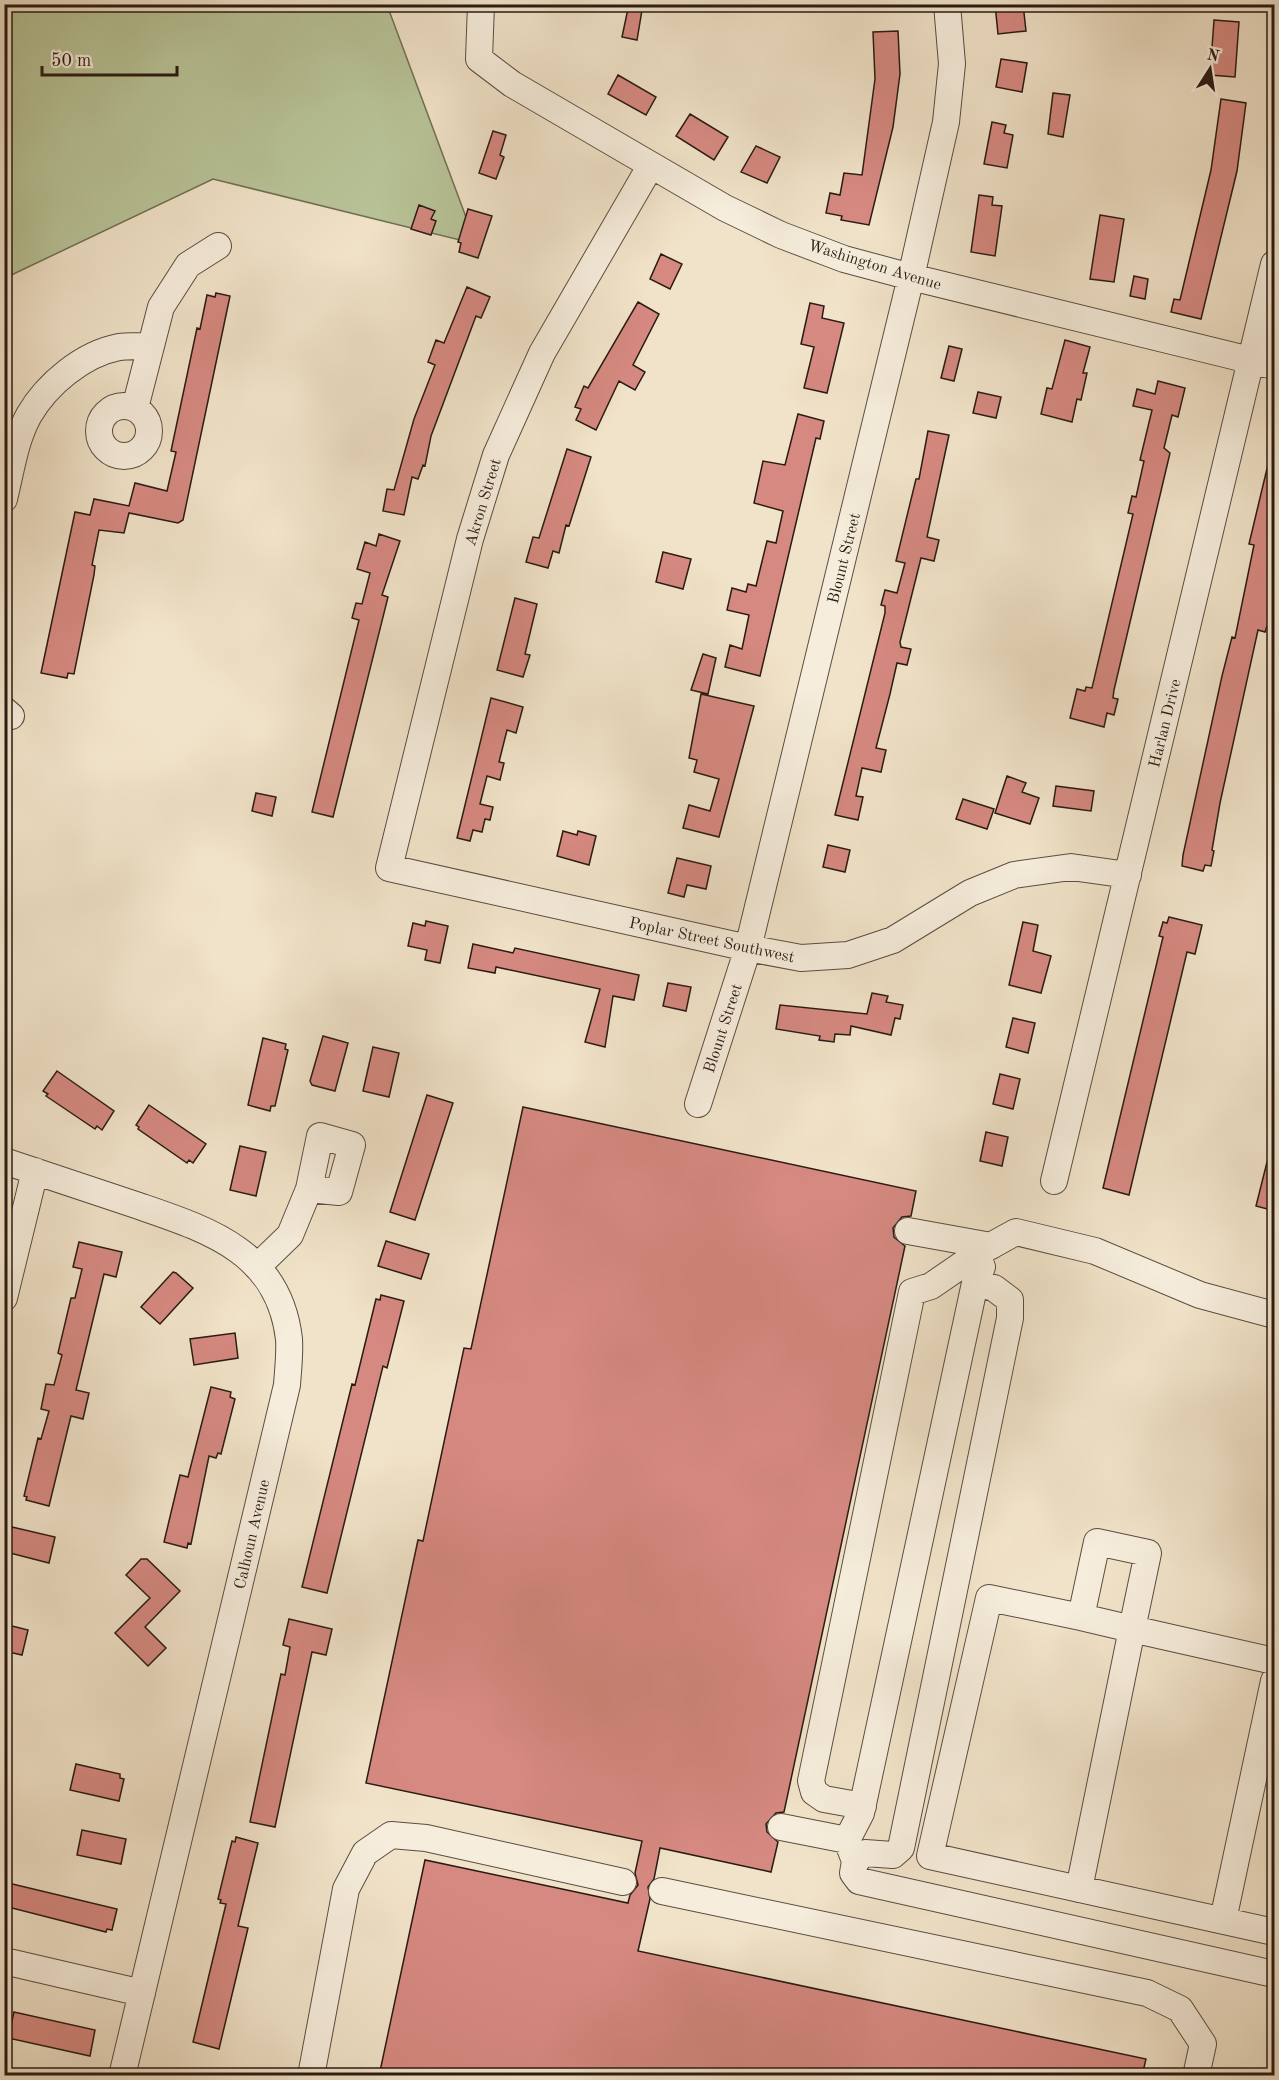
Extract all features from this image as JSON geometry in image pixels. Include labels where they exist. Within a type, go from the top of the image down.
[{"type":"street","name":"Washington Avenue","points":[[481,4],[479,59],[512,84],[725,208],[781,235],[844,259],[911,277],[1263,364]]},
{"type":"street","name":"Blount Street","points":[[698,1104],[748,948],[911,277],[946,122],[952,64],[947,4]]},
{"type":"street","name":"Akron Street","points":[[389,867],[470,538],[496,455],[542,353],[651,165]]},
{"type":"street","points":[[135,408],[161,307],[188,266],[218,246]]},
{"type":"street","name":"Harlan Drive","points":[[1054,1181],[1128,874],[1263,364],[1275,264]]},
{"type":"street","points":[[4,499],[15,450],[29,415],[53,385],[85,359],[118,347],[152,345]]},
{"type":"street","name":"Poplar Street Southwest","points":[[389,867],[801,958],[848,955],[893,940],[970,893],[1014,875],[1071,867],[1128,874]]},
{"type":"street","name":"Calhoun Avenue","points":[[4,1161],[201,1227],[232,1244],[257,1267],[270,1285],[283,1312],[289,1340],[287,1385],[122,2076]]},
{"type":"street","points":[[4,1298],[35,1171]]},
{"type":"street","points":[[257,1267],[290,1235],[309,1189]]},
{"type":"street","points":[[908,1231],[988,1247]]},
{"type":"street","points":[[863,1806],[824,1799],[814,1792],[811,1781],[912,1292],[931,1286],[988,1247],[1016,1232],[1095,1251],[1200,1295],[1275,1315]]},
{"type":"street","points":[[988,1247],[975,1283],[863,1806],[851,1851],[853,1873],[859,1881],[1275,1974]]},
{"type":"street","points":[[781,1827],[851,1851],[893,1855],[901,1848],[1010,1318],[1010,1300],[994,1288],[975,1283]]},
{"type":"street","points":[[931,1286],[952,1292],[969,1311]]},
{"type":"street","points":[[1079,1889],[1148,1553],[1097,1542],[1081,1617]]},
{"type":"street","points":[[1275,1661],[989,1598],[930,1856],[1275,1932]]},
{"type":"street","points":[[1223,1920],[1275,1681]]},
{"type":"street","points":[[311,2076],[346,1889],[364,1853],[391,1836],[426,1838],[623,1882]]},
{"type":"street","points":[[663,1891],[1147,1992],[1180,2009],[1203,2044],[1196,2076]]},
{"type":"street","points":[[4,1961],[142,1993]]},
{"type":"green space","points":[[5,5],[387,5],[476,244],[213,179],[5,278]]},
{"type":"building","points":[[629,4],[643,4],[637,40],[622,37]]},
{"type":"building","points":[[995,4],[1023,4],[1026,31],[998,34]]},
{"type":"building","points":[[1214,20],[1239,22],[1235,77],[1210,75]]},
{"type":"building","points":[[898,31],[900,74],[893,127],[869,225],[841,220],[842,216],[826,213],[830,193],[840,195],[844,173],[862,175],[875,79],[873,32]]},
{"type":"building","points":[[1001,59],[1027,63],[1022,92],[996,87]]},
{"type":"building","points":[[618,75],[656,97],[646,115],[608,94]]},
{"type":"building","points":[[1053,93],[1070,95],[1063,137],[1048,134]]},
{"type":"building","points":[[1221,99],[1246,103],[1237,171],[1201,319],[1171,312],[1174,299],[1180,300],[1211,170]]},
{"type":"building","points":[[690,114],[728,137],[714,160],[676,136]]},
{"type":"building","points":[[992,122],[1006,125],[1004,133],[1013,135],[1007,168],[984,164]]},
{"type":"building","points":[[493,131],[506,135],[500,155],[504,157],[496,179],[479,173]]},
{"type":"building","points":[[756,146],[780,157],[767,183],[741,172]]},
{"type":"building","points":[[979,195],[993,197],[992,205],[1002,206],[995,256],[971,252]]},
{"type":"building","points":[[419,205],[435,211],[431,219],[436,221],[431,235],[411,229]]},
{"type":"building","points":[[468,209],[492,216],[478,258],[459,252],[461,243],[458,242]]},
{"type":"building","points":[[1100,215],[1124,219],[1114,282],[1090,279]]},
{"type":"building","points":[[661,254],[682,264],[670,289],[650,279]]},
{"type":"building","points":[[1134,276],[1148,279],[1145,299],[1130,296]]},
{"type":"building","points":[[467,287],[490,297],[481,318],[476,316],[431,436],[425,466],[423,465],[418,479],[412,477],[404,515],[383,511],[387,489],[394,490],[414,419],[435,365],[428,362],[436,340],[444,343]]},
{"type":"building","points":[[216,293],[230,296],[183,520],[178,523],[129,513],[124,533],[99,530],[92,565],[95,566],[94,575],[74,674],[68,673],[67,678],[41,673],[75,512],[90,515],[94,499],[129,506],[135,483],[167,491],[176,452],[171,451],[197,328],[200,329],[207,295],[215,297]]},
{"type":"building","points":[[638,302],[659,314],[633,365],[645,372],[635,390],[619,381],[596,430],[576,420],[581,409],[575,407],[584,386],[588,388]]},
{"type":"building","points":[[810,303],[824,306],[822,318],[844,323],[827,393],[804,388],[814,347],[801,344]]},
{"type":"building","points":[[1065,340],[1090,347],[1083,373],[1087,373],[1081,400],[1077,399],[1072,422],[1041,414],[1047,388],[1052,389]]},
{"type":"building","points":[[949,346],[962,349],[954,381],[941,378]]},
{"type":"building","points":[[1158,381],[1185,388],[1178,417],[1172,415],[1164,448],[1170,453],[1114,690],[1113,698],[1118,699],[1114,715],[1107,713],[1104,727],[1070,718],[1077,689],[1085,691],[1086,687],[1092,688],[1133,514],[1128,513],[1132,496],[1136,497],[1144,461],[1140,460],[1152,410],[1133,406],[1137,389],[1155,394]]},
{"type":"building","points":[[978,392],[1001,397],[996,418],[973,413]]},
{"type":"building","points":[[798,414],[824,421],[820,439],[816,438],[760,676],[725,667],[730,645],[742,649],[749,615],[727,610],[732,588],[746,592],[748,584],[756,586],[767,541],[776,543],[783,511],[754,503],[763,461],[785,465]]},
{"type":"building","points":[[928,431],[949,435],[927,537],[939,540],[934,561],[921,558],[900,642],[901,647],[911,649],[907,665],[897,663],[876,748],[886,750],[881,772],[862,768],[856,796],[863,797],[858,820],[835,815],[885,613],[885,606],[881,605],[885,590],[897,593],[905,563],[896,561],[916,479],[919,479]]},
{"type":"building","points":[[567,449],[591,457],[569,526],[566,525],[559,553],[553,551],[548,568],[526,562],[533,537],[539,538]]},
{"type":"building","points":[[1270,456],[1275,456],[1275,627],[1267,626],[1265,632],[1258,630],[1220,803],[1211,866],[1205,865],[1203,871],[1182,866],[1183,855],[1222,676],[1232,637],[1235,638],[1254,545],[1249,544]]},
{"type":"building","points":[[379,534],[400,541],[382,595],[388,597],[333,817],[312,812],[359,620],[352,618],[356,603],[362,604],[370,573],[357,569],[365,542],[376,546]]},
{"type":"building","points":[[663,552],[691,559],[683,589],[656,582]]},
{"type":"building","points":[[515,598],[537,604],[525,654],[530,655],[523,677],[497,670]]},
{"type":"building","points":[[703,654],[716,658],[708,694],[691,690]]},
{"type":"building","points":[[701,694],[754,706],[719,837],[683,828],[689,805],[710,811],[719,779],[694,772],[697,760],[689,758]]},
{"type":"building","points":[[491,698],[523,707],[516,733],[507,730],[499,762],[504,763],[500,780],[487,776],[480,804],[493,807],[490,820],[485,819],[482,832],[473,830],[470,841],[457,838]]},
{"type":"building","points":[[1007,776],[1026,783],[1022,792],[1039,798],[1030,824],[995,813]]},
{"type":"building","points":[[1056,786],[1094,791],[1091,811],[1053,806]]},
{"type":"building","points":[[256,793],[276,797],[272,816],[252,811]]},
{"type":"building","points":[[963,799],[994,809],[987,829],[956,819]]},
{"type":"building","points":[[563,831],[577,835],[578,831],[596,836],[589,865],[557,856]]},
{"type":"building","points":[[828,845],[850,850],[845,872],[823,867]]},
{"type":"building","points":[[677,858],[711,866],[706,889],[687,885],[684,897],[668,893]]},
{"type":"building","points":[[1169,917],[1202,925],[1195,954],[1187,952],[1129,1195],[1103,1188],[1163,937],[1159,936],[1163,922],[1167,923]]},
{"type":"building","points":[[426,921],[448,926],[440,963],[425,960],[427,950],[408,946],[413,923],[425,926]]},
{"type":"building","points":[[1023,922],[1038,925],[1033,951],[1051,956],[1041,993],[1009,985]]},
{"type":"building","points":[[473,944],[513,953],[515,948],[639,975],[634,1000],[613,996],[605,1047],[585,1042],[600,989],[496,967],[495,973],[468,968]]},
{"type":"building","points":[[668,983],[691,987],[686,1011],[663,1006]]},
{"type":"building","points":[[872,993],[888,996],[886,1002],[903,1005],[900,1019],[895,1018],[891,1035],[851,1026],[850,1035],[835,1034],[834,1042],[819,1040],[820,1036],[776,1029],[780,1005],[867,1014]]},
{"type":"building","points":[[1013,1018],[1035,1023],[1028,1053],[1006,1047]]},
{"type":"building","points":[[323,1036],[348,1043],[335,1091],[312,1085],[310,1081]]},
{"type":"building","points":[[263,1038],[286,1044],[285,1049],[288,1050],[275,1106],[271,1106],[270,1111],[248,1105]]},
{"type":"building","points":[[373,1047],[399,1053],[389,1097],[363,1091]]},
{"type":"building","points":[[57,1071],[114,1111],[102,1130],[97,1126],[95,1129],[46,1096],[48,1094],[43,1091]]},
{"type":"building","points":[[1000,1074],[1020,1079],[1013,1109],[993,1104]]},
{"type":"building","points":[[427,1095],[453,1103],[415,1220],[390,1212]]},
{"type":"building","points":[[149,1105],[206,1144],[193,1163],[189,1160],[187,1163],[138,1129],[136,1125]]},
{"type":"building","points":[[523,1107],[916,1191],[911,1216],[902,1217],[893,1228],[894,1237],[905,1246],[784,1812],[776,1813],[766,1824],[767,1832],[778,1842],[771,1872],[660,1848],[654,1879],[648,1887],[650,1899],[638,1951],[1146,2059],[1142,2076],[379,2076],[425,1860],[628,1903],[630,1895],[638,1885],[635,1873],[642,1841],[366,1783],[418,1540],[423,1541],[464,1348],[471,1349]]},
{"type":"building","points":[[986,1132],[1008,1137],[1002,1166],[980,1161]]},
{"type":"building","points":[[240,1146],[266,1152],[256,1196],[230,1190]]},
{"type":"building","points":[[1269,1154],[1275,1155],[1275,1211],[1256,1206]]},
{"type":"building","points":[[386,1241],[429,1254],[421,1279],[378,1266]]},
{"type":"building","points":[[79,1242],[122,1252],[116,1277],[104,1274],[76,1390],[89,1393],[83,1419],[71,1416],[49,1506],[26,1500],[27,1497],[24,1496],[38,1438],[41,1439],[49,1411],[41,1409],[46,1384],[54,1385],[62,1355],[58,1353],[71,1298],[75,1298],[82,1269],[73,1267]]},
{"type":"building","points":[[173,1272],[193,1288],[160,1324],[141,1307]]},
{"type":"building","points":[[381,1295],[404,1301],[387,1368],[383,1366],[327,1593],[302,1587],[352,1384],[355,1385],[376,1299],[380,1300]]},
{"type":"building","points":[[235,1333],[238,1358],[194,1365],[190,1339]]},
{"type":"building","points":[[211,1387],[231,1392],[230,1397],[235,1399],[221,1454],[218,1453],[216,1458],[209,1456],[191,1544],[188,1543],[187,1548],[164,1542],[180,1475],[188,1477]]},
{"type":"building","points":[[12,1527],[55,1537],[49,1563],[6,1552]]},
{"type":"building","points":[[141,1559],[147,1559],[180,1591],[145,1627],[166,1648],[148,1666],[115,1633],[150,1598],[126,1575]]},
{"type":"building","points":[[289,1619],[332,1629],[326,1655],[312,1652],[275,1827],[250,1822],[281,1674],[285,1675],[290,1647],[283,1645]]},
{"type":"building","points":[[4,1624],[28,1630],[22,1655],[4,1651]]},
{"type":"building","points":[[76,1764],[120,1774],[120,1778],[124,1779],[119,1801],[70,1790]]},
{"type":"building","points":[[82,1830],[126,1839],[121,1864],[77,1855]]},
{"type":"building","points":[[236,1837],[258,1843],[238,1926],[248,1928],[219,2049],[193,2042],[226,1904],[220,1903],[221,1900],[218,1899],[232,1841],[235,1842]]},
{"type":"building","points":[[4,1882],[117,1909],[112,1930],[107,1929],[106,1932],[4,1906]]},
{"type":"building","points":[[14,2012],[95,2030],[90,2056],[8,2038]]}]
